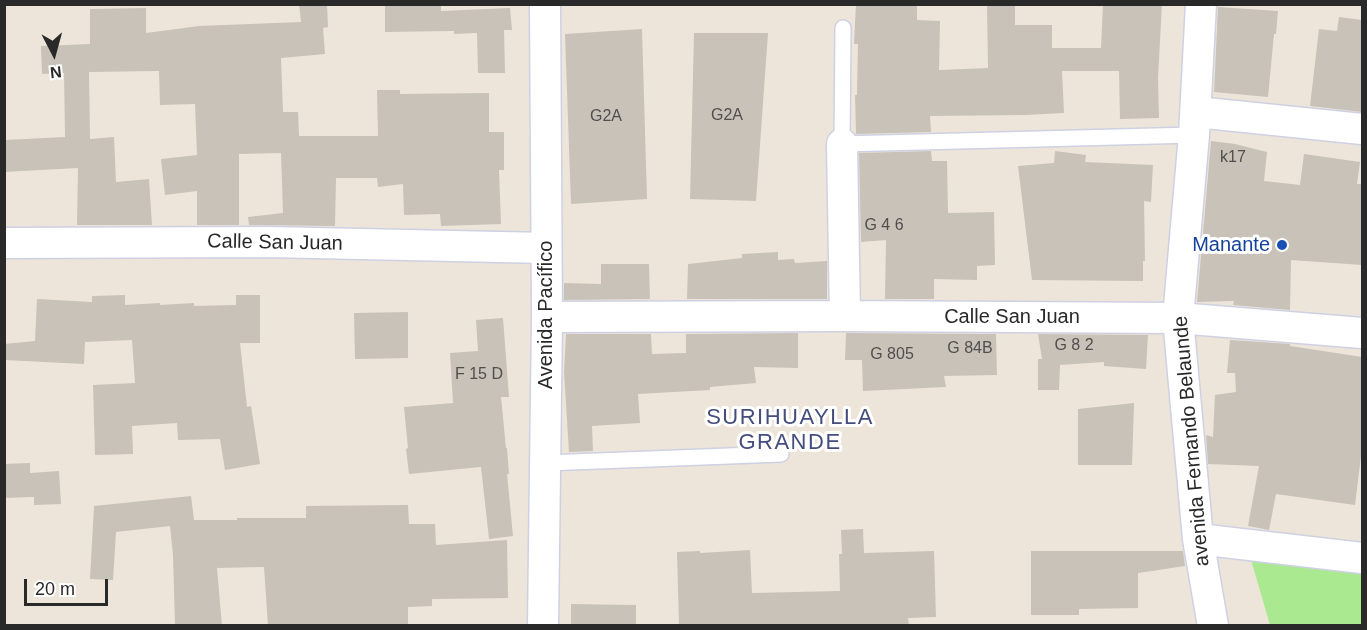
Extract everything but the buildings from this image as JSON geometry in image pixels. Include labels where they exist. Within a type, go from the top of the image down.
[{"type":"street","name":"Avenida Pacífico","points":[[543,626],[546,317],[545,4]]},
{"type":"street","name":"avenida Fernando Belaunde","points":[[1201,4],[1195,124],[1178,318],[1198,539],[1213,626]]},
{"type":"street","points":[[1195,124],[1362,129]]},
{"type":"street","points":[[842,144],[845,316]]},
{"type":"street","name":"Calle San Juan","points":[[4,243],[268,242],[546,248]]},
{"type":"street","name":"Calle San Juan","points":[[546,317],[1178,318],[1362,333]]},
{"type":"street","points":[[1198,539],[1362,558]]},
{"type":"lane","points":[[843,28],[842,144],[1195,124]]},
{"type":"lane","points":[[545,463],[781,454]]},
{"type":"green space","points":[[1247,546],[1362,560],[1362,625],[1270,625]]},
{"type":"place","name":"Manante","points":[[1282,245]]},
{"type":"district","name":"SURIHUAYLLA GRANDE","points":[[790,431]]}]
